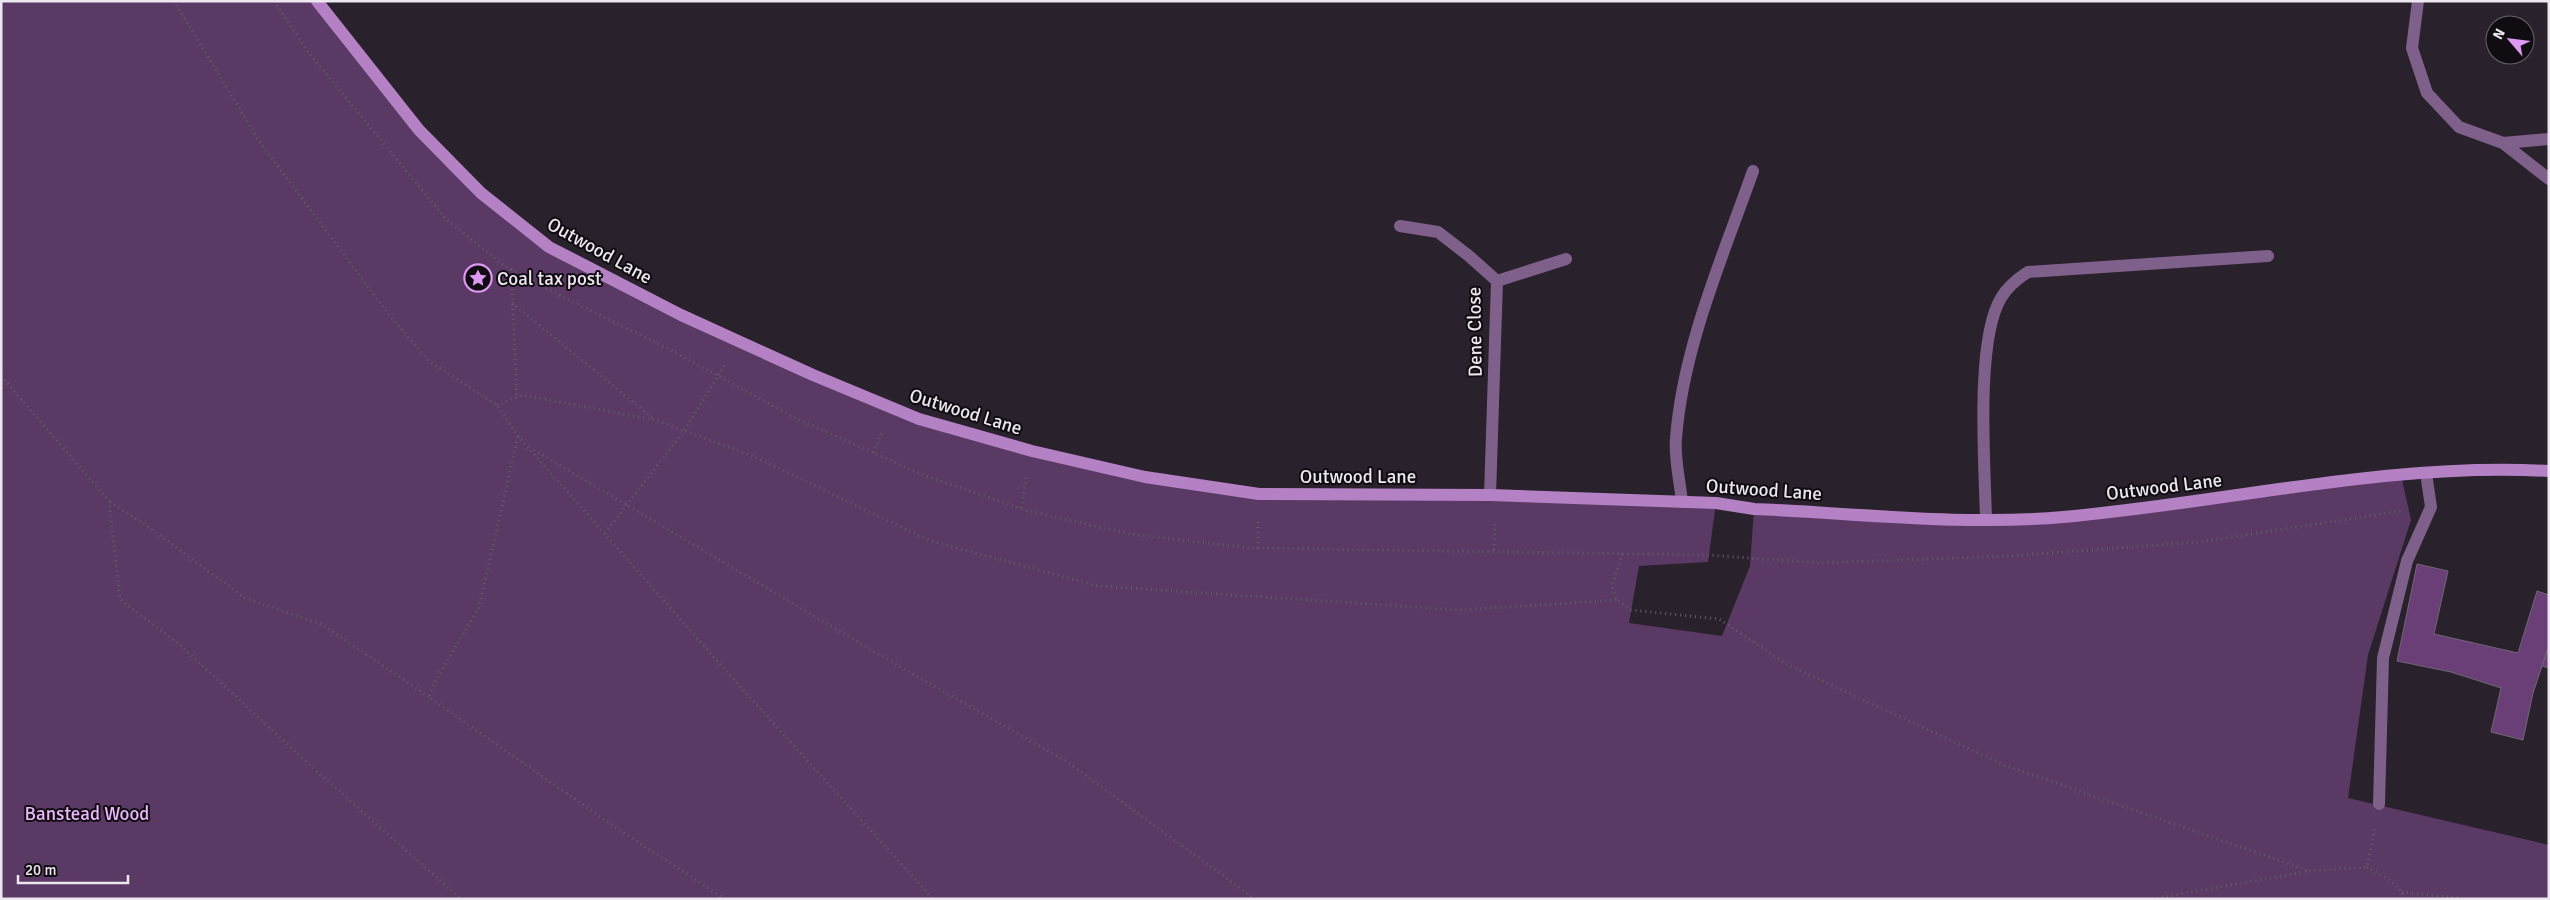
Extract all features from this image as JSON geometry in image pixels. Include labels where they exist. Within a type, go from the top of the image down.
[{"type":"main road","name":"Outwood Lane","points":[[317,1],[419,130],[481,193],[549,247],[681,315],[919,419],[1032,451],[1145,476],[1259,494],[1490,495],[1682,502],[1754,509],[1986,520],[2062,517],[2426,473],[2549,471]]},
{"type":"street","points":[[2418,1],[2412,48],[2427,92],[2459,126],[2503,143],[2549,179]]},
{"type":"street","points":[[2503,143],[2549,139]]},
{"type":"street","points":[[1682,502],[1676,440],[1680,404],[1700,322],[1753,171]]},
{"type":"street","name":"Dene Close","points":[[1400,226],[1438,232],[1470,256],[1497,282],[1490,495]]},
{"type":"street","points":[[1986,520],[1985,397],[1989,327],[2000,298],[2011,283],[2028,272],[2268,256]]},
{"type":"street","points":[[1497,282],[1566,260]]},
{"type":"street","points":[[2380,804],[2383,658],[2406,561],[2431,507],[2426,473]]},
{"type":"path","points":[[174,1],[260,140],[390,316],[429,360],[497,405],[518,436],[531,448],[744,691],[934,899]]},
{"type":"path","points":[[274,1],[309,53],[446,220],[510,269],[718,376],[797,419],[926,476],[1021,508],[1130,534],[1251,548],[1502,550],[1708,555],[1821,563],[2009,556],[2199,542],[2431,507]]},
{"type":"path","points":[[510,269],[517,397]]},
{"type":"path","points":[[512,303],[655,420]]},
{"type":"path","points":[[605,533],[684,431],[738,341]]},
{"type":"path","points":[[1,376],[109,501],[147,526],[245,598],[323,625],[606,821],[725,899]]},
{"type":"path","points":[[497,405],[523,395],[655,420],[755,457],[928,540],[1098,586],[1461,610],[1617,600]]},
{"type":"path","points":[[429,697],[436,680],[478,608],[518,436]]},
{"type":"path","points":[[531,448],[890,662],[1066,761],[1255,899]]},
{"type":"path","points":[[1021,508],[1032,451]]},
{"type":"path","points":[[109,501],[120,599],[180,645],[312,767],[461,899]]},
{"type":"path","points":[[1622,554],[1612,587],[1617,600],[1631,610],[1719,619],[1788,665],[2004,765],[2310,871]]},
{"type":"path","points":[[2367,867],[2380,804]]},
{"type":"path","points":[[2152,899],[2310,871],[2367,867],[2386,878],[2402,892],[2405,899]]},
{"type":"path","points":[[2402,892],[2469,899]]},
{"type":"green space","name":"Banstead Wood","points":[[1,1],[317,1],[419,130],[549,247],[919,419],[1032,451],[1259,494],[1716,503],[1708,562],[1639,566],[1629,623],[1722,636],[1750,566],[1754,509],[1986,520],[2401,475],[2411,520],[2368,655],[2348,798],[2549,845],[2549,899],[1,899]]},
{"type":"building","points":[[2417,564],[2448,571],[2434,634],[2518,653],[2537,591],[2549,595],[2549,645],[2533,693],[2523,740],[2491,732],[2501,688],[2451,672],[2397,661]]},
{"type":"building","points":[[2549,648],[2549,668],[2542,666]]},
{"type":"place","name":"Coal tax post","points":[[478,278]]}]
